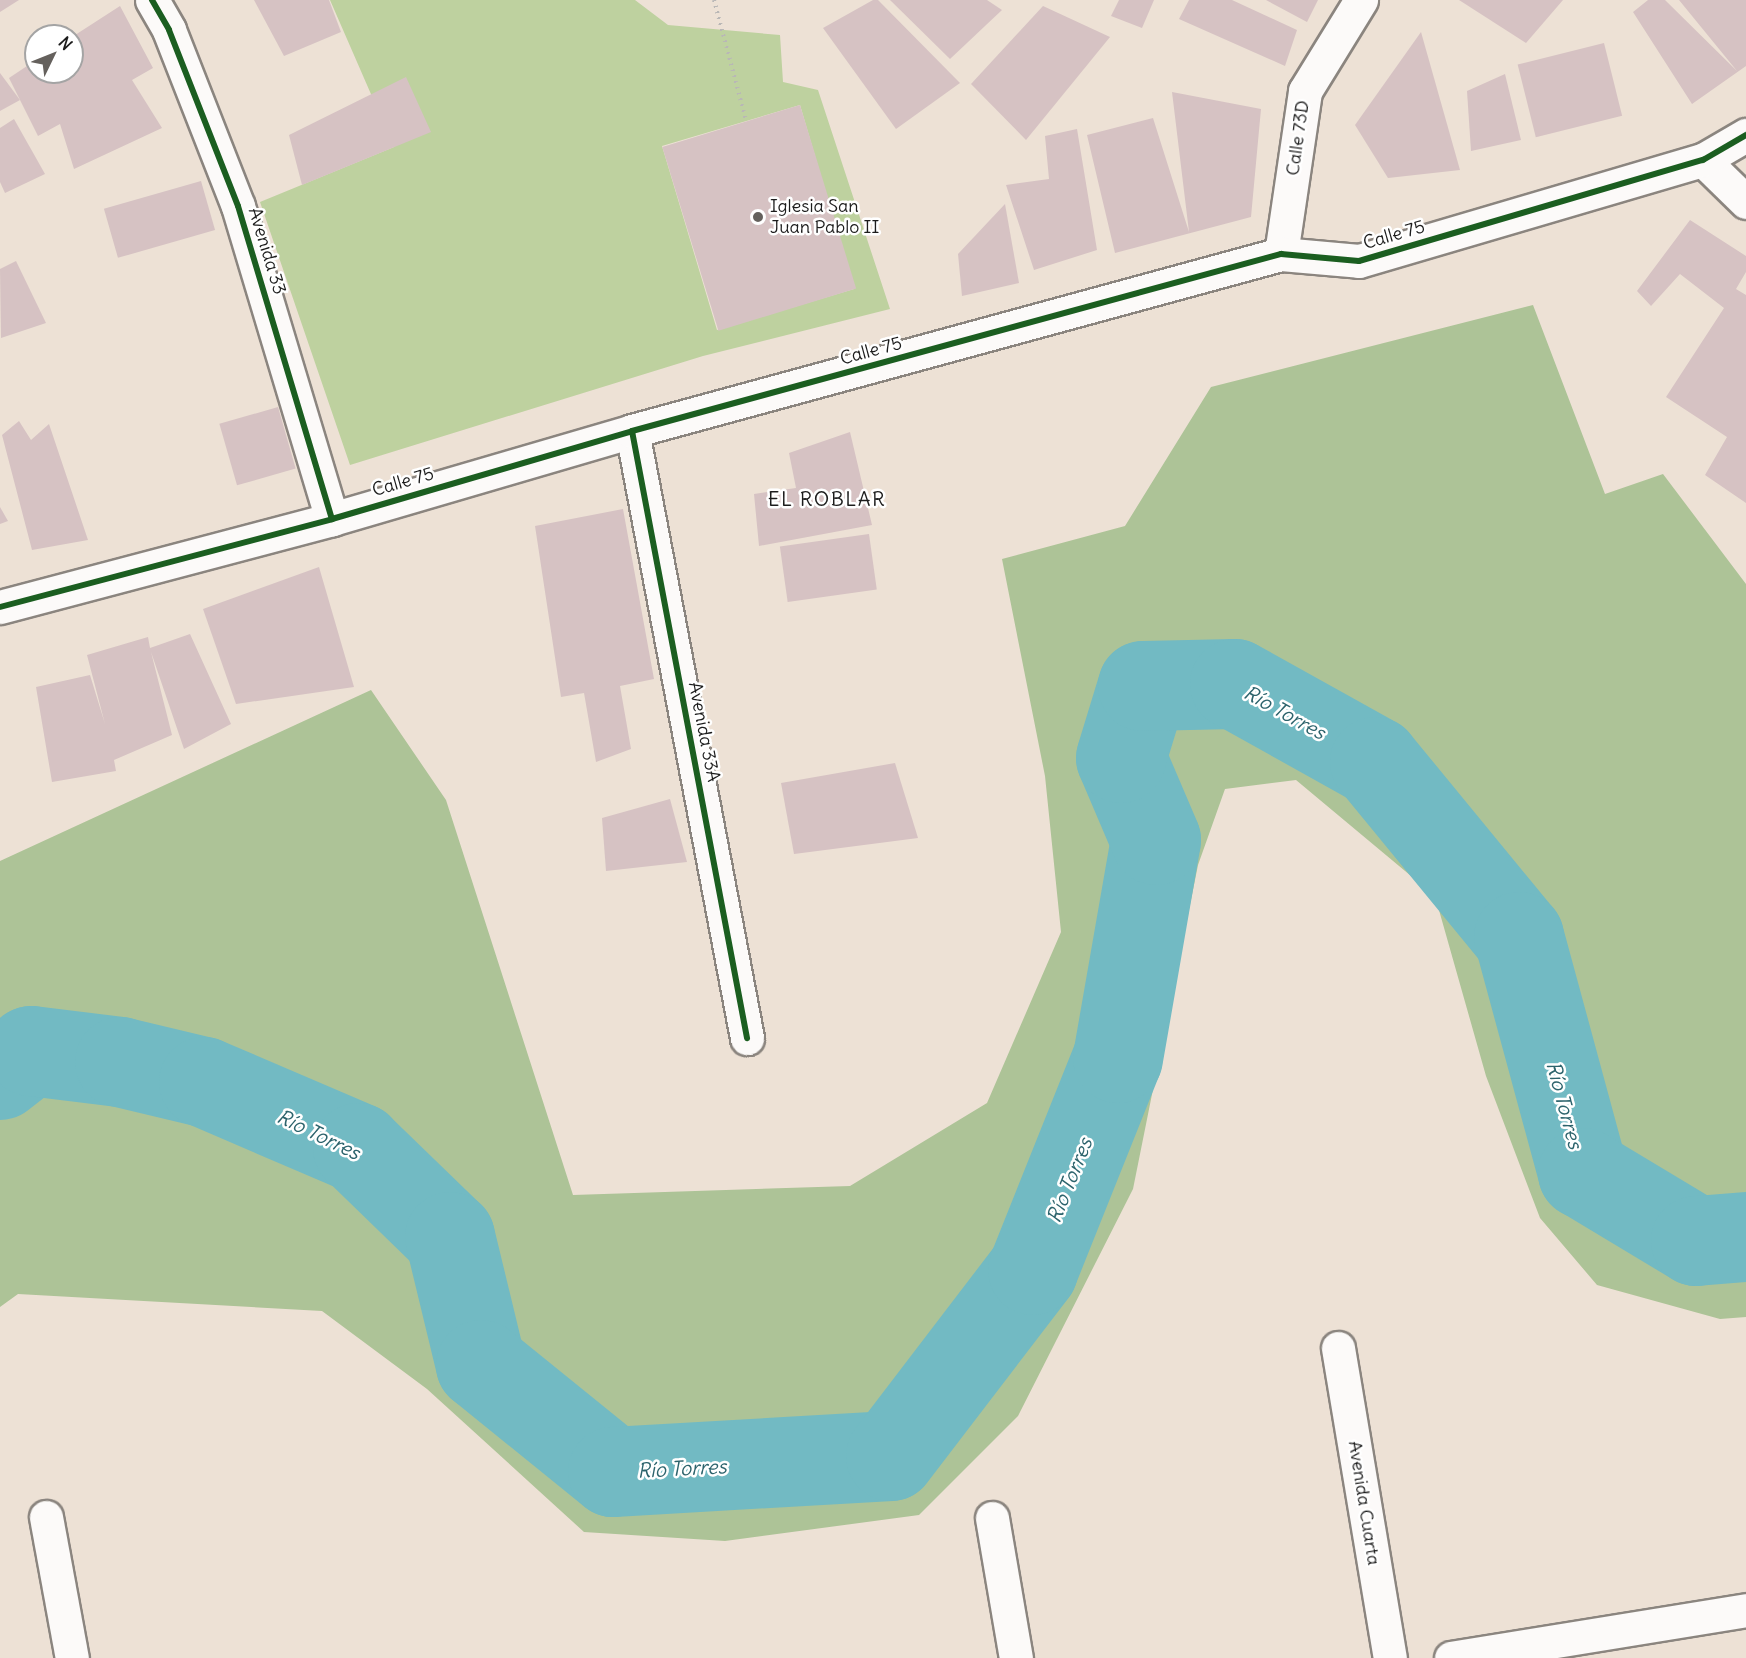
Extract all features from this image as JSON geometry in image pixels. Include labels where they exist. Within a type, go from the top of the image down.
[{"type":"street","name":"Avenida 33","points":[[152,0],[169,30],[238,206],[332,519]]},
{"type":"street","name":"Calle 73D","points":[[1281,254],[1305,91],[1361,0]]},
{"type":"street","name":"Calle 75","points":[[0,607],[332,519],[632,431],[1281,254],[1359,261],[1703,160],[1746,135]]},
{"type":"street","points":[[1703,160],[1746,202]]},
{"type":"street","name":"Avenida 33A","points":[[632,431],[747,1038]]},
{"type":"street","name":"Avenida Cuarta","points":[[1338,1348],[1390,1658]]},
{"type":"street","points":[[46,1517],[72,1658]]},
{"type":"street","points":[[992,1518],[1016,1658]]},
{"type":"street","points":[[1451,1658],[1746,1610]]},
{"type":"path","points":[[714,0],[746,120]]},
{"type":"green space","points":[[330,0],[635,0],[668,25],[780,35],[783,82],[818,90],[890,309],[703,356],[350,465],[260,202],[394,147]],"holes":[[[800,105],[854,289],[717,330],[662,146]]]},
{"type":"green space","points":[[1533,305],[1605,494],[1663,474],[1746,584],[1746,1317],[1720,1319],[1597,1285],[1540,1218],[1486,1076],[1435,896],[1296,780],[1225,789],[1198,865],[1133,1189],[1018,1416],[919,1515],[725,1541],[584,1532],[427,1389],[322,1311],[18,1294],[0,1307],[0,861],[371,690],[446,800],[573,1195],[850,1186],[987,1103],[1061,932],[1045,776],[1002,559],[1125,526],[1211,387]]},
{"type":"building","points":[[0,0],[19,0],[0,12]]},
{"type":"building","points":[[254,0],[329,0],[341,32],[284,56]]},
{"type":"building","points":[[873,0],[878,0],[960,83],[896,129],[823,28]]},
{"type":"building","points":[[890,0],[987,0],[1002,10],[950,59]]},
{"type":"building","points":[[1119,0],[1154,0],[1142,28],[1111,16]]},
{"type":"building","points":[[1189,0],[1232,0],[1297,30],[1285,66],[1179,19]]},
{"type":"building","points":[[1266,0],[1318,0],[1307,22]]},
{"type":"building","points":[[1459,0],[1563,0],[1526,43]]},
{"type":"building","points":[[1648,0],[1665,0],[1737,71],[1679,0],[1746,0],[1746,66],[1692,104],[1633,12]]},
{"type":"building","points":[[120,6],[153,68],[132,80],[162,128],[74,169],[60,124],[38,136],[9,78],[24,68],[24,84],[84,84],[84,29]]},
{"type":"building","points":[[1043,6],[1110,37],[1026,140],[971,84]]},
{"type":"building","points":[[1421,32],[1460,170],[1388,178],[1355,125]]},
{"type":"building","points":[[1604,43],[1622,116],[1536,137],[1518,65]]},
{"type":"building","points":[[0,73],[20,100],[0,111]]},
{"type":"building","points":[[1505,74],[1521,140],[1471,151],[1467,91]]},
{"type":"building","points":[[406,77],[431,132],[302,185],[289,135]]},
{"type":"building","points":[[1172,92],[1261,109],[1251,217],[1115,253],[1087,135],[1153,118],[1189,232]]},
{"type":"building","name":"Iglesia San Juan Pablo II","points":[[800,105],[856,289],[718,331],[662,147]]},
{"type":"building","points":[[14,119],[45,174],[5,193],[0,182],[0,128]]},
{"type":"building","points":[[1077,129],[1097,250],[1034,270],[1006,185],[1049,179],[1045,136]]},
{"type":"building","points":[[201,181],[215,230],[118,258],[104,209]]},
{"type":"building","points":[[1005,204],[1019,283],[962,296],[958,254]]},
{"type":"building","points":[[1690,220],[1746,256],[1746,272],[1736,289],[1746,295],[1746,503],[1705,475],[1727,437],[1666,397],[1724,308],[1680,274],[1651,306],[1637,291]]},
{"type":"building","points":[[16,261],[46,323],[1,338],[0,269]]},
{"type":"building","points":[[278,407],[296,469],[237,485],[219,424]]},
{"type":"building","points":[[19,421],[31,440],[49,424],[88,540],[32,550],[2,435]]},
{"type":"building","points":[[850,432],[872,525],[759,546],[754,494],[796,488],[789,453]]},
{"type":"building","points":[[0,507],[8,521],[0,524]]},
{"type":"building","points":[[623,509],[654,679],[620,686],[631,749],[596,762],[584,693],[561,697],[535,526]]},
{"type":"building","points":[[869,534],[877,589],[788,602],[780,547]]},
{"type":"building","points":[[319,567],[354,687],[236,704],[203,609]]},
{"type":"building","points":[[190,634],[231,724],[184,749],[151,652],[172,735],[114,760],[116,771],[52,782],[36,687],[90,675],[105,724],[87,655],[148,637],[150,648]]},
{"type":"building","points":[[895,763],[918,838],[794,854],[781,783]]},
{"type":"building","points":[[670,799],[687,862],[606,871],[602,818]]},
{"type":"waterway","name":"Río Torres","points":[[0,1075],[31,1051],[120,1062],[204,1082],[358,1148],[450,1237],[481,1365],[613,1472],[891,1456],[1033,1270],[1118,1058],[1156,840],[1121,758],[1143,686],[1235,684],[1375,762],[1519,937],[1583,1173],[1696,1241],[1746,1237]]},
{"type":"cycle path","points":[[152,0],[169,30],[238,206],[332,519]]},
{"type":"cycle path","points":[[0,607],[332,519],[632,431],[1281,254],[1359,261],[1703,160],[1746,135]]},
{"type":"cycle path","points":[[632,431],[747,1038]]},
{"type":"place","name":"Iglesia San Juan Pablo II","points":[[758,217]]},
{"type":"district","name":"EL ROBLAR","points":[[827,498]]}]
